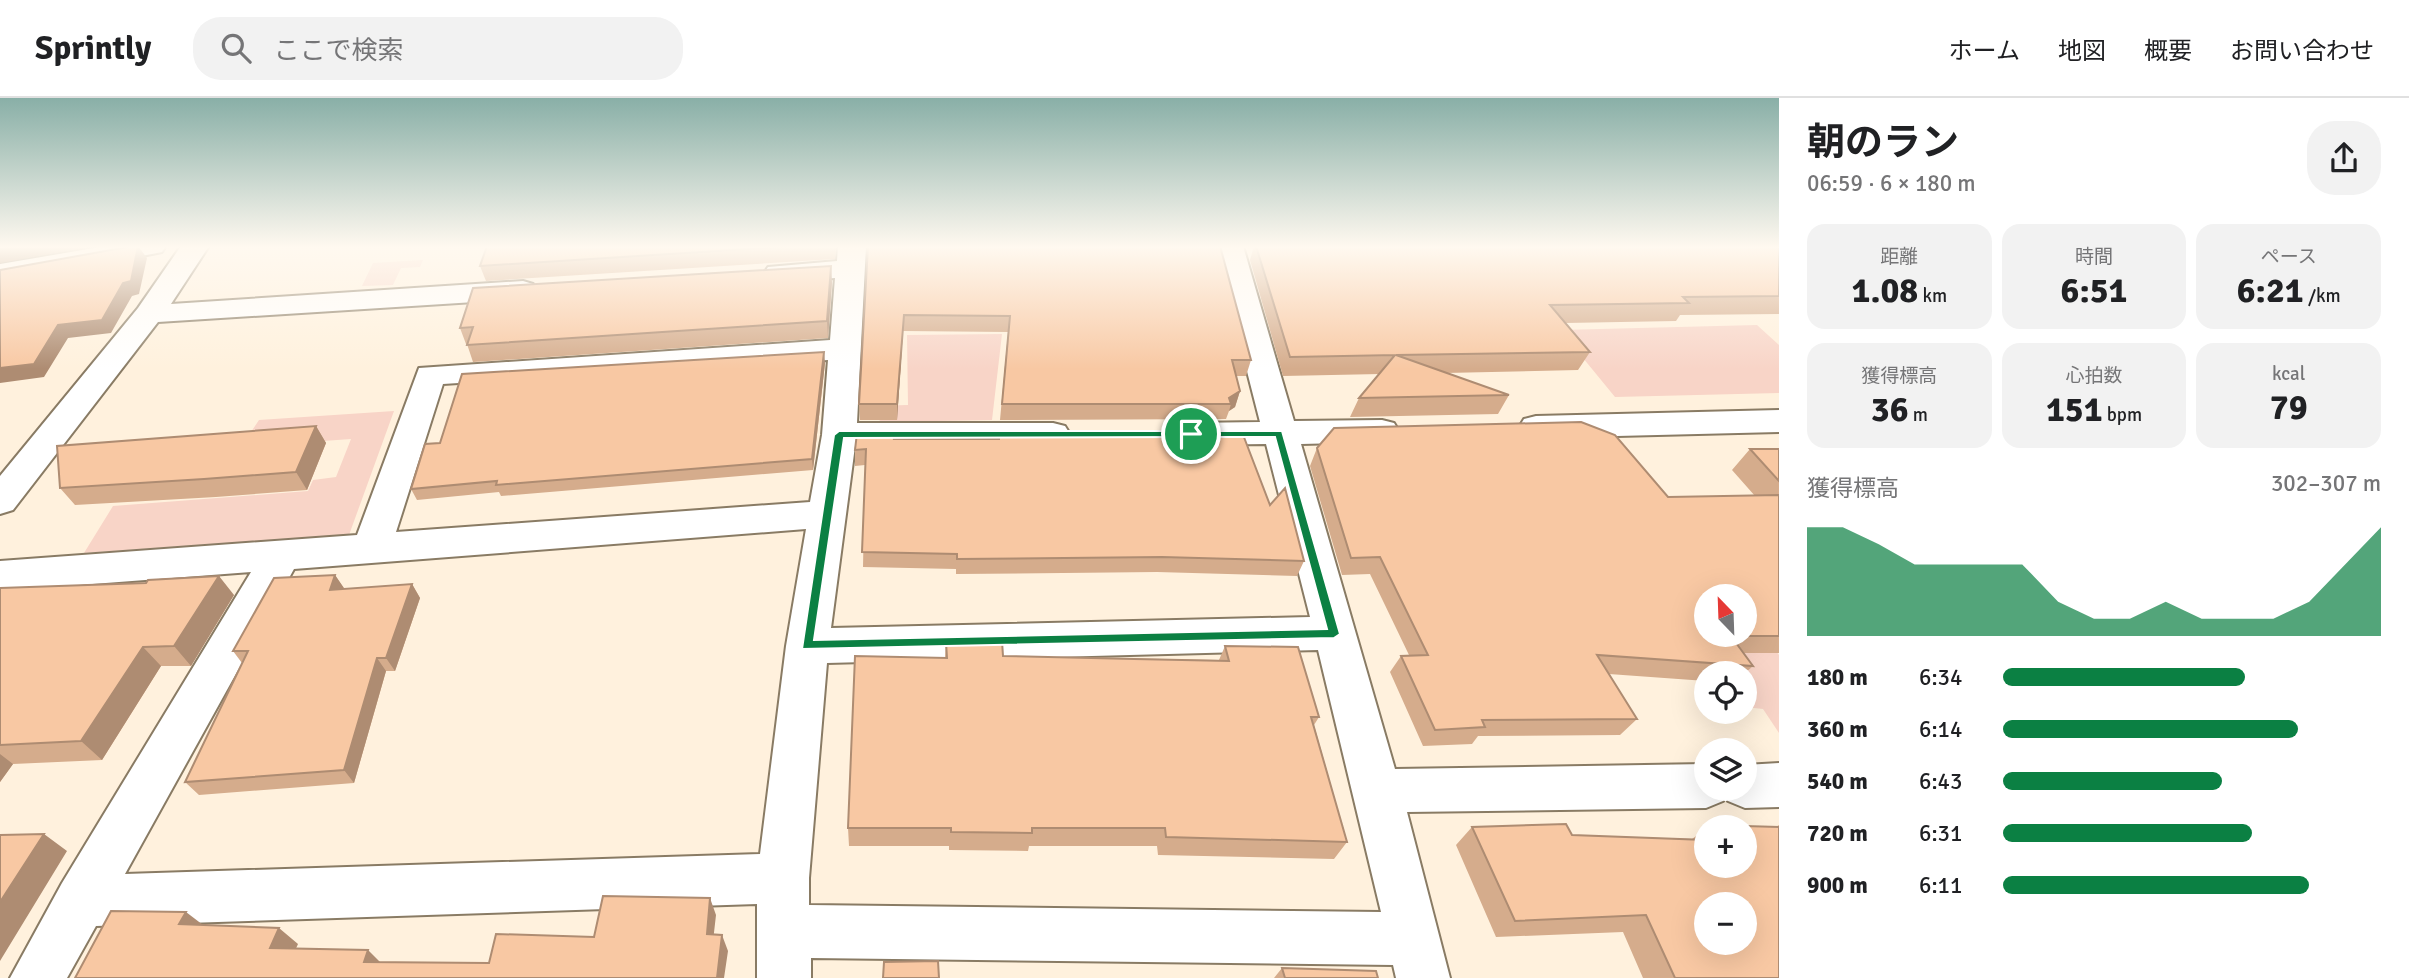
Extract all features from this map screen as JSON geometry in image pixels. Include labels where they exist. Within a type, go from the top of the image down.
[{"type":"street","points":[[0,501],[149,314],[167,287]]},
{"type":"street","points":[[849,287],[839,435],[807,646],[783,877],[784,955],[1419,959],[1378,791],[1240,287]]},
{"type":"street","points":[[149,314],[547,288]]},
{"type":"street","points":[[371,550],[430,375],[845,349]]},
{"type":"street","points":[[1501,428],[1779,421]]},
{"type":"street","points":[[1155,434],[1418,430]]},
{"type":"street","points":[[839,435],[1087,434]]},
{"type":"street","points":[[0,576],[371,550],[827,513]]},
{"type":"street","points":[[37,978],[281,556]]},
{"type":"street","points":[[807,646],[1334,634]]},
{"type":"street","points":[[1757,786],[1779,785]]},
{"type":"street","points":[[1378,791],[1694,786]]},
{"type":"street","points":[[80,901],[783,877]]},
{"type":"shaded area","points":[[1757,325],[1779,345],[1779,393],[1615,397],[1560,330]]},
{"type":"shaded area","points":[[1002,334],[992,420],[882,422],[870,414],[869,406],[908,405],[907,335]]},
{"type":"shaded area","points":[[394,411],[349,535],[84,553],[113,506],[308,491],[313,480],[336,477],[351,439],[241,447],[259,420]]},
{"type":"shaded area","points":[[1774,648],[1779,655],[1779,733],[1763,709],[1757,708],[1757,661],[1695,661],[1686,651]]},
{"type":"building","points":[[0,287],[121,287],[102,320],[58,325],[34,364],[0,368]]},
{"type":"building","points":[[829,287],[827,321],[467,345],[473,327],[460,328],[473,288]]},
{"type":"building","points":[[866,287],[1231,287],[1251,360],[1232,360],[1240,391],[1229,398],[1231,404],[1002,404],[1010,316],[904,315],[897,404],[859,404]]},
{"type":"building","points":[[1269,287],[1779,287],[1779,296],[1683,297],[1689,303],[1550,305],[1590,352],[1396,355],[1509,395],[1359,398],[1395,355],[1290,357]]},
{"type":"building","points":[[824,352],[812,459],[496,485],[497,481],[411,489],[425,444],[440,443],[462,374]]},
{"type":"building","points":[[1581,422],[1615,435],[1668,497],[1779,495],[1779,636],[1757,636],[1757,584],[1694,584],[1694,648],[1740,648],[1749,661],[1694,662],[1597,655],[1637,719],[1482,720],[1485,727],[1435,730],[1401,656],[1428,655],[1380,557],[1351,558],[1317,448],[1334,428]]},
{"type":"building","points":[[316,426],[296,472],[60,488],[57,446]]},
{"type":"building","points":[[1242,432],[1270,505],[1285,488],[1304,561],[1162,557],[957,559],[957,554],[862,552],[866,449],[855,450],[857,433],[895,433],[894,439],[999,439],[999,433]]},
{"type":"building","points":[[1750,449],[1779,449],[1779,481]]},
{"type":"building","points":[[335,575],[330,590],[412,584],[386,658],[377,658],[344,770],[185,782],[248,651],[233,651],[274,578]]},
{"type":"building","points":[[219,576],[174,646],[143,647],[81,741],[0,745],[0,588],[146,583],[148,580]]},
{"type":"building","points":[[1002,641],[1003,656],[1229,661],[1225,646],[1298,647],[1319,717],[1311,717],[1347,842],[1166,837],[1165,828],[1032,828],[1032,833],[951,832],[951,828],[848,828],[855,656],[947,658],[946,642]]},
{"type":"building","points":[[1566,824],[1572,835],[1694,840],[1694,878],[1757,878],[1757,826],[1779,827],[1779,978],[1675,978],[1646,915],[1515,921],[1472,827]]},
{"type":"building","points":[[44,834],[0,902],[0,835]]},
{"type":"building","points":[[603,896],[710,898],[707,934],[722,935],[717,978],[75,978],[111,911],[186,912],[179,924],[279,928],[270,948],[368,950],[364,962],[489,963],[496,934],[594,937]]},
{"type":"building","points":[[938,961],[939,978],[883,978],[884,962]]},
{"type":"building","points":[[1282,968],[1376,971],[1378,978],[1285,978]]},
{"type":"route","points":[[1279,433],[1334,634],[807,646],[839,435],[1191,434],[1279,433]]}]
